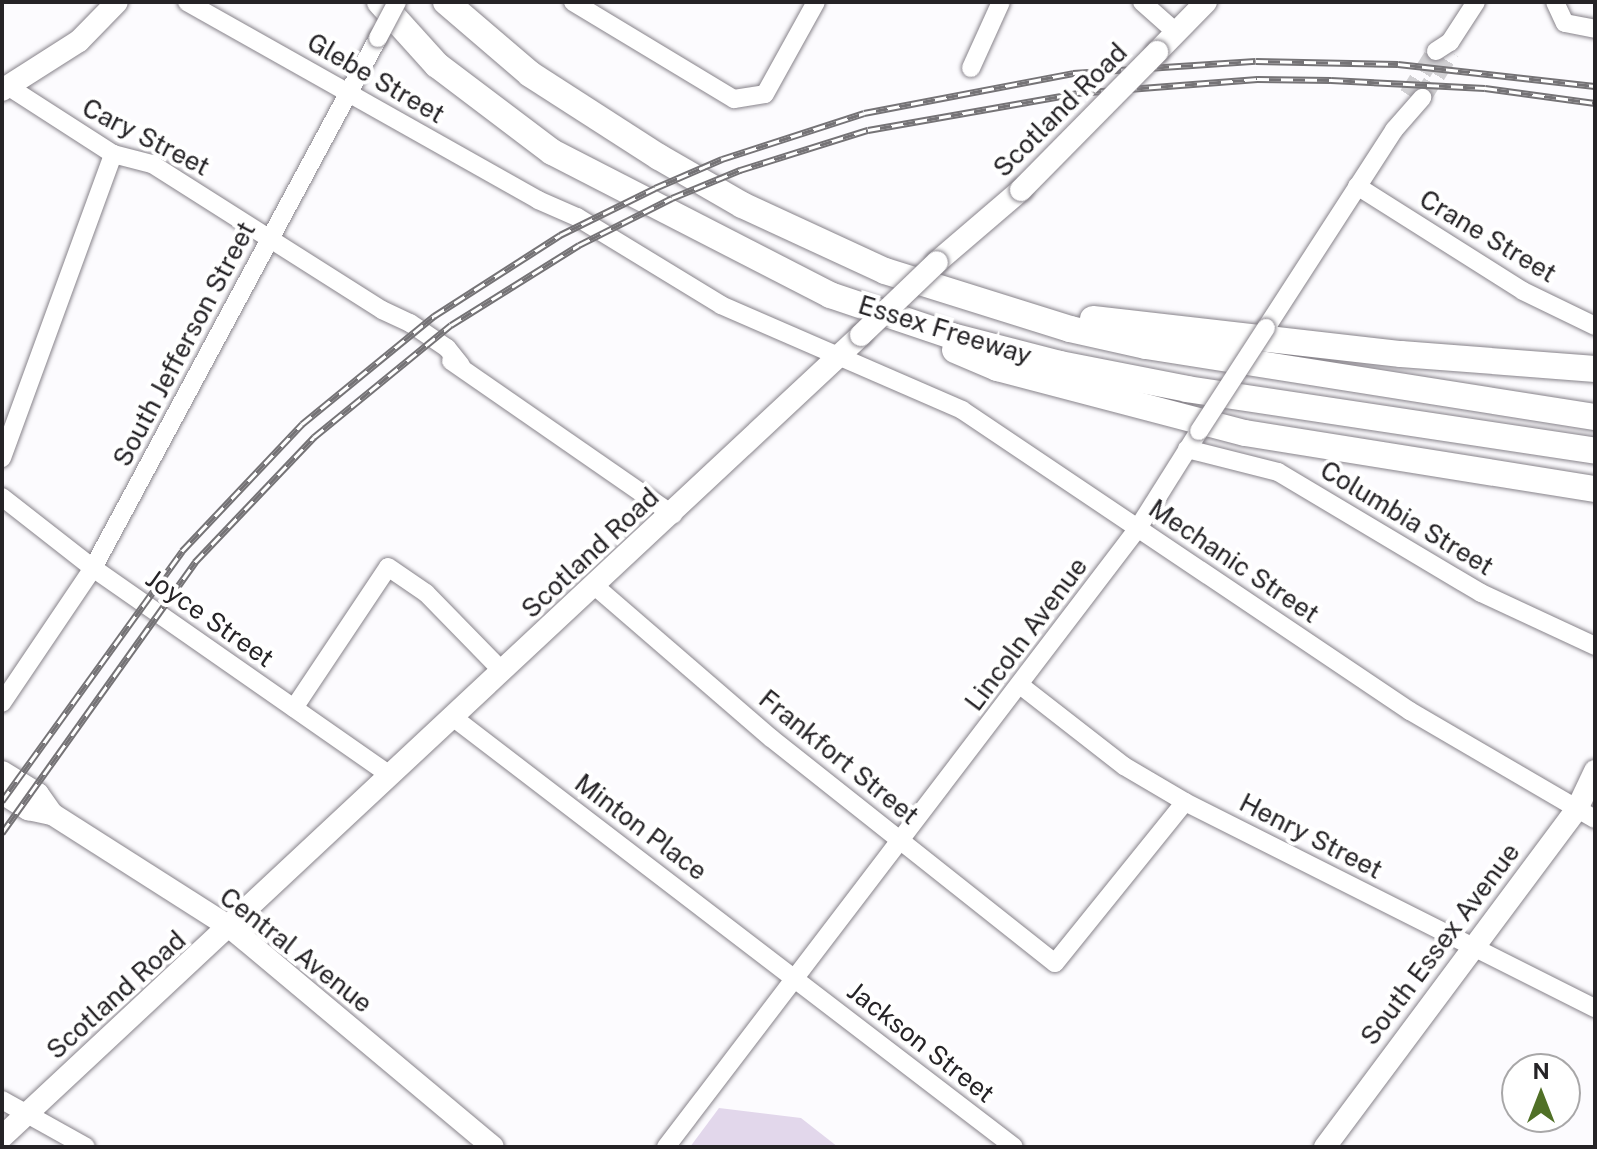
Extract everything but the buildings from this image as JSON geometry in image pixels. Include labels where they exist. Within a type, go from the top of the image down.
[{"type":"highway","name":"Essex Freeway","points":[[380,2],[437,65],[552,152],[830,295],[952,336],[1060,364],[1187,389],[1595,451]]},
{"type":"highway","name":"Essex Freeway","points":[[446,2],[530,74],[718,191],[825,247],[971,301],[1146,346],[1595,417]]},
{"type":"highway","points":[[830,295],[997,368],[1245,433],[1595,489]]},
{"type":"highway","points":[[971,301],[1385,352],[1595,369]]},
{"type":"main road","points":[[5,89],[79,41],[117,2]]},
{"type":"main road","name":"Scotland Road","points":[[2,1137],[231,928],[502,671],[673,515],[937,262],[1021,190],[1206,2]]},
{"type":"main road","name":"South Essex Avenue","points":[[1325,1147],[1470,945],[1586,814],[1595,771]]},
{"type":"main road","name":"Central Avenue","points":[[2,772],[38,794],[52,814]]},
{"type":"main road","name":"Central Avenue","points":[[2,793],[28,809],[52,814],[231,928],[493,1147]]},
{"type":"street","name":"Glebe Street","points":[[187,2],[538,200],[611,236],[646,262],[763,327],[840,358]]},
{"type":"street","name":"South Jefferson Street","points":[[2,703],[93,568],[397,2]]},
{"type":"street","points":[[573,2],[734,99],[765,94],[816,2]]},
{"type":"street","points":[[971,68],[1001,2]]},
{"type":"street","points":[[1142,2],[1177,33]]},
{"type":"street","points":[[1446,48],[1476,2]]},
{"type":"street","points":[[1555,2],[1565,23],[1595,29]]},
{"type":"street","name":"Cary Street","points":[[5,89],[113,154],[152,164],[271,237],[382,310],[402,330],[461,365],[673,515]]},
{"type":"street","name":"Lincoln Avenue","points":[[666,1147],[1138,528],[1415,96]]},
{"type":"street","points":[[2,458],[113,154]]},
{"type":"street","name":"Crane Street","points":[[1357,186],[1523,291],[1595,326]]},
{"type":"street","name":"Mechanic Street","points":[[840,358],[962,410],[1410,711],[1586,814]]},
{"type":"street","name":"Columbia Street","points":[[1187,449],[1278,472],[1481,593],[1595,646]]},
{"type":"street","name":"Joyce Street","points":[[2,497],[93,568],[391,776]]},
{"type":"street","points":[[294,708],[388,567],[426,593],[502,671]]},
{"type":"street","name":"Frankfort Street","points":[[596,587],[771,738],[1055,963],[1185,802]]},
{"type":"street","name":"Henry Street","points":[[1020,685],[1124,766],[1185,802],[1595,1008]]},
{"type":"street","name":"Minton Place","points":[[454,718],[796,978]]},
{"type":"street","name":"Jackson Street","points":[[796,978],[1014,1147]]},
{"type":"street","points":[[2,1100],[86,1147]]},
{"type":"shaded area","points":[[719,1108],[801,1118],[838,1147],[690,1147]]},
{"type":"tunnel","points":[[1408,95],[1436,51]]},
{"type":"tunnel","points":[[1422,98],[1451,52]]},
{"type":"railway","points":[[2,801],[182,551],[302,424],[434,316],[560,235],[655,188],[722,159],[864,113],[1073,73],[1256,61],[1398,64],[1595,86]]},
{"type":"railway","points":[[2,833],[195,562],[314,437],[451,325],[579,245],[672,198],[740,170],[868,130],[1077,93],[1257,79],[1331,80],[1485,88],[1595,103]]}]
